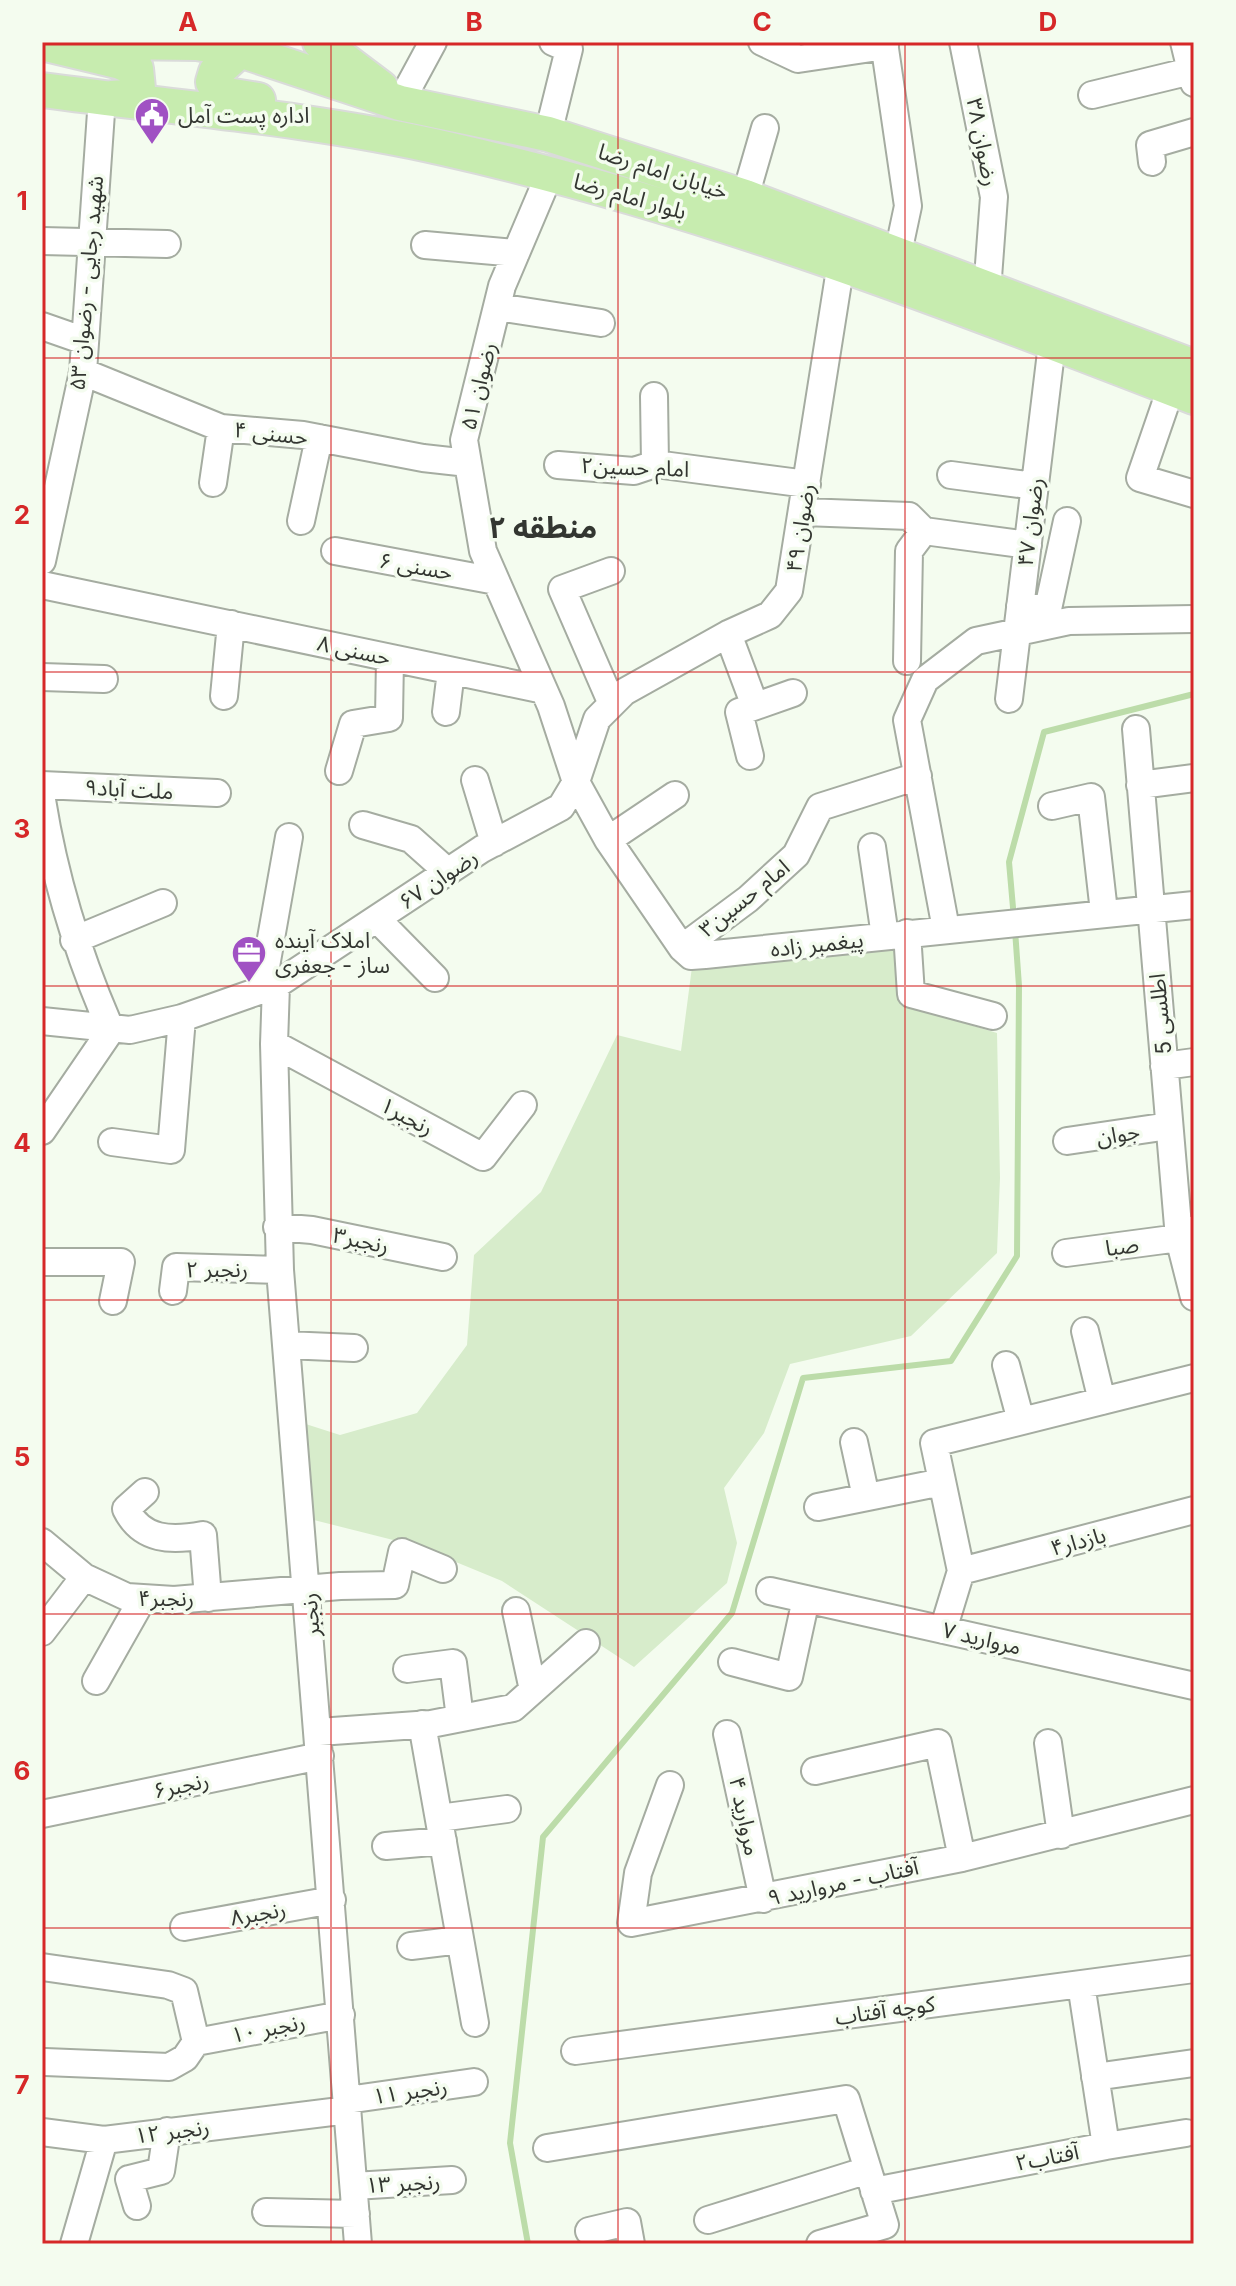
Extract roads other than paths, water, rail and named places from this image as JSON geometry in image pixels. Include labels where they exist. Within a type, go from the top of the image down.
[{"type":"main road","name":"خیابان امام رضا","points":[[115,42],[197,43],[240,50],[400,103],[548,134],[745,197],[898,253],[1186,384]]},
{"type":"main road","points":[[42,43],[121,62],[136,69],[138,89],[125,97],[107,98]]},
{"type":"main road","points":[[331,45],[400,103]]},
{"type":"main road","points":[[240,50],[216,72],[213,82],[216,90],[310,113],[340,127]]},
{"type":"main road","name":"بلوار امام رضا","points":[[42,90],[340,127],[550,173],[675,208],[841,263],[1052,344],[1186,384]]},
{"type":"street","points":[[400,103],[433,42]]},
{"type":"street","points":[[548,134],[569,49],[553,42]]},
{"type":"street","points":[[762,42],[798,59],[884,44],[908,206],[898,253]]},
{"type":"street","name":"رضوان ۳۸","points":[[963,42],[994,197],[987,291]]},
{"type":"street","points":[[1092,95],[1190,57]]},
{"type":"street","name":"شهید رجایی - رضوان ۵۳","points":[[42,561],[83,372],[89,243],[107,98]]},
{"type":"street","points":[[745,197],[765,128]]},
{"type":"street","points":[[1152,162],[1150,145],[1194,132]]},
{"type":"street","name":"رضوان ۵۱","points":[[550,173],[497,307],[464,440],[483,551],[544,690],[576,782]]},
{"type":"street","points":[[42,241],[167,244]]},
{"type":"street","points":[[425,245],[516,253]]},
{"type":"street","name":"رضوان ۴۹","points":[[576,782],[597,719],[624,692],[728,634],[770,615],[781,605],[789,591],[804,512],[841,263]]},
{"type":"street","points":[[497,307],[601,323]]},
{"type":"street","points":[[42,326],[85,341]]},
{"type":"street","name":"رضوان ۴۷","points":[[1009,699],[1052,344]]},
{"type":"street","name":"حسنی ۴","points":[[83,372],[221,428],[319,438],[423,458],[468,463]]},
{"type":"street","points":[[1186,384],[1140,478],[1194,494]]},
{"type":"street","points":[[654,396],[655,464]]},
{"type":"street","points":[[213,483],[221,428]]},
{"type":"street","points":[[301,521],[319,438]]},
{"type":"street","name":"امام حسین۲","points":[[558,465],[634,471],[655,464],[807,484]]},
{"type":"street","points":[[951,475],[1035,486]]},
{"type":"street","points":[[804,512],[909,516],[924,531],[1028,545]]},
{"type":"street","points":[[946,929],[907,720],[925,680],[976,641],[1019,619],[1048,609],[1067,521]]},
{"type":"street","points":[[907,661],[909,551],[924,531]]},
{"type":"street","name":"حسنی ۶","points":[[335,551],[496,581]]},
{"type":"street","points":[[611,571],[562,589],[612,704]]},
{"type":"street","name":"حسنی ۸","points":[[42,585],[544,690]]},
{"type":"street","points":[[1019,619],[1194,619]]},
{"type":"street","points":[[224,696],[231,624]]},
{"type":"street","points":[[728,634],[755,706]]},
{"type":"street","points":[[339,771],[353,724],[389,718],[390,658]]},
{"type":"street","points":[[446,712],[451,671]]},
{"type":"street","points":[[42,677],[104,679]]},
{"type":"street","points":[[750,756],[739,712],[793,693]]},
{"type":"street","name":"اطلسی 5","points":[[1136,729],[1169,1126],[1194,1297]]},
{"type":"street","name":"امام حسین۳","points":[[682,948],[748,899],[796,855],[820,807],[918,776]]},
{"type":"street","points":[[1140,785],[1194,778]]},
{"type":"street","points":[[475,780],[494,843]]},
{"type":"street","points":[[576,782],[608,840],[682,948]]},
{"type":"street","name":"رضوان ۶۷","points":[[42,1021],[130,1030],[182,1018],[269,987],[494,843],[552,814],[568,799],[576,782]]},
{"type":"street","name":"ملت آباد۹","points":[[42,785],[217,793]]},
{"type":"street","points":[[608,840],[675,795]]},
{"type":"street","points":[[1052,806],[1091,797],[1104,912]]},
{"type":"street","points":[[42,800],[48,871],[111,1030],[42,1131]]},
{"type":"street","points":[[363,825],[411,839],[448,872]]},
{"type":"street","name":"رنجبر","points":[[289,837],[269,987],[274,1044],[277,1227],[358,2244]]},
{"type":"street","points":[[872,847],[911,994],[993,1016]]},
{"type":"street","points":[[74,940],[163,903]]},
{"type":"street","name":"پیغمبر زاده","points":[[682,948],[691,956],[1194,905]]},
{"type":"street","points":[[378,920],[435,978]]},
{"type":"street","points":[[112,1142],[171,1150],[182,1018]]},
{"type":"street","name":"رنجبر۱","points":[[274,1044],[483,1157],[523,1105]]},
{"type":"street","points":[[1164,1066],[1194,1062]]},
{"type":"street","name":"جوان","points":[[1067,1141],[1169,1126]]},
{"type":"street","name":"رنجبر۳","points":[[277,1227],[312,1230],[443,1257]]},
{"type":"street","name":"صبا","points":[[1066,1253],[1186,1233]]},
{"type":"street","points":[[43,1267],[121,1262],[113,1301]]},
{"type":"street","name":"رنجبر ۲","points":[[173,1291],[176,1267],[280,1270]]},
{"type":"street","points":[[1085,1331],[1102,1401]]},
{"type":"street","points":[[286,1345],[354,1348]]},
{"type":"street","points":[[1006,1365],[1021,1421]]},
{"type":"street","points":[[943,1630],[961,1571],[934,1443],[1194,1378]]},
{"type":"street","points":[[854,1442],[866,1497]]},
{"type":"street","points":[[818,1507],[942,1482]]},
{"type":"street","points":[[145,1492],[126,1509],[134,1524],[173,1541],[203,1535],[208,1598]]},
{"type":"street","name":"بازدار۴","points":[[961,1571],[1194,1510]]},
{"type":"street","name":"رنجبر۴","points":[[42,1542],[84,1577],[127,1597],[208,1598],[340,1586],[395,1585],[402,1552],[443,1569]]},
{"type":"street","points":[[42,1632],[84,1577]]},
{"type":"street","name":"مروارید ۷","points":[[770,1591],[1194,1686]]},
{"type":"street","points":[[96,1681],[143,1598]]},
{"type":"street","points":[[732,1662],[789,1677],[806,1599]]},
{"type":"street","points":[[516,1611],[533,1690]]},
{"type":"street","name":"رنجبر۶","points":[[42,1814],[320,1744],[513,1708],[586,1643]]},
{"type":"street","points":[[407,1669],[453,1663],[460,1718]]},
{"type":"street","points":[[422,1724],[475,2023]]},
{"type":"street","name":"مروارید ۴","points":[[727,1734],[763,1899]]},
{"type":"street","points":[[815,1771],[938,1743],[962,1858]]},
{"type":"street","points":[[1048,1743],[1061,1835]]},
{"type":"street","name":"آفتاب - مروارید ۹","points":[[670,1785],[638,1873],[631,1923],[962,1858],[1194,1800]]},
{"type":"street","points":[[386,1846],[507,1809]]},
{"type":"street","name":"رنجبر۸","points":[[184,1927],[332,1900]]},
{"type":"street","points":[[411,1946],[460,1940]]},
{"type":"street","points":[[42,1967],[168,1985],[184,1991],[196,2042],[185,2058],[169,2067],[45,2062]]},
{"type":"street","name":"کوچه آفتاب","points":[[575,2051],[1194,1969]]},
{"type":"street","name":"آفتاب۲","points":[[708,2220],[871,2180],[1106,2146],[1081,1984]]},
{"type":"street","name":"رنجبر ۱۰","points":[[196,2042],[341,2015]]},
{"type":"street","points":[[1095,2077],[1194,2063]]},
{"type":"street","name":"رنجبر ۱۱","points":[[348,2105],[474,2082]]},
{"type":"street","points":[[547,2148],[846,2099],[885,2225],[820,2244]]},
{"type":"street","name":"رنجبر ۱۲","points":[[74,2244],[104,2140],[348,2105]]},
{"type":"street","points":[[137,2206],[129,2179],[161,2171],[167,2131]]},
{"type":"street","points":[[42,2132],[104,2140]]},
{"type":"street","points":[[1106,2146],[1186,2133]]},
{"type":"street","name":"رنجبر ۱۳","points":[[354,2186],[452,2180]]},
{"type":"street","points":[[266,2212],[356,2214]]},
{"type":"street","points":[[589,2231],[627,2222],[631,2244]]},
{"type":"waterway","points":[[1014,919],[1009,862],[1044,732],[1194,694]]},
{"type":"waterway","points":[[528,2244],[510,2143],[543,1837],[732,1613],[803,1378],[951,1361],[1017,1256],[1019,986],[1015,930]]},
{"type":"place","name":"اداره پست آمل","points":[[152,146]]},
{"type":"place","name":"املاک آینده ساز - جعفری","points":[[249,984]]},
{"type":"district","name":"منطقه ۲","points":[[543,528]]}]
